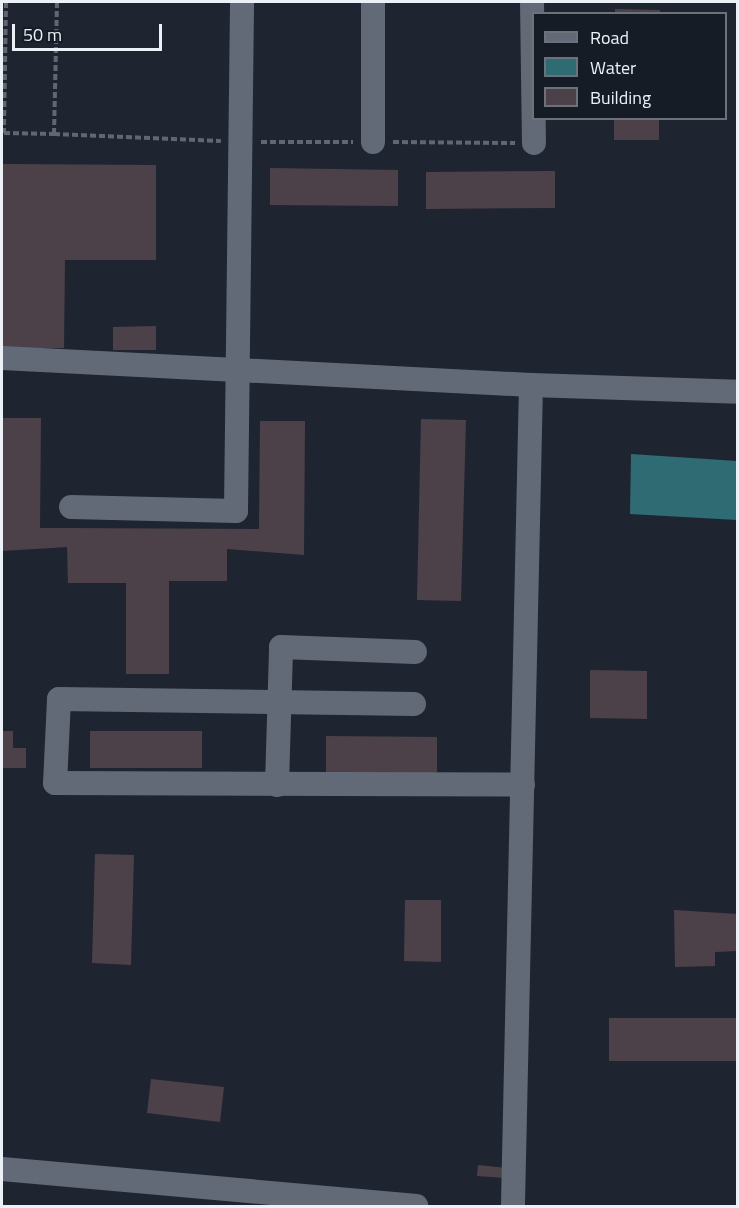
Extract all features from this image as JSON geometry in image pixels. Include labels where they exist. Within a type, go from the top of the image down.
[{"type":"street","points":[[71,507],[236,511],[242,2]]},
{"type":"street","points":[[373,2],[373,142]]},
{"type":"street","points":[[534,120],[534,143]]},
{"type":"street","points":[[2,358],[239,367],[531,385],[738,392]]},
{"type":"street","points":[[513,1206],[531,385]]},
{"type":"street","points":[[277,784],[280,647],[415,651]]},
{"type":"street","points":[[414,704],[59,699],[55,783],[523,785]]},
{"type":"street","points":[[2,1169],[416,1206]]},
{"type":"path","points":[[6,2],[3,64],[4,134],[242,142],[534,143]]},
{"type":"path","points":[[54,134],[57,2]]},
{"type":"water","points":[[631,454],[737,461],[737,520],[630,514]]},
{"type":"building","points":[[615,9],[660,10],[660,12],[615,12]]},
{"type":"building","points":[[614,120],[659,120],[659,140],[614,140]]},
{"type":"building","points":[[2,164],[156,165],[156,260],[65,260],[64,348],[2,348]]},
{"type":"building","points":[[270,168],[398,170],[398,206],[270,205]]},
{"type":"building","points":[[555,171],[555,208],[426,209],[426,172]]},
{"type":"building","points":[[156,326],[156,350],[113,350],[113,327]]},
{"type":"building","points":[[2,418],[41,418],[40,528],[259,529],[260,421],[305,421],[304,555],[227,549],[227,581],[169,581],[169,674],[126,674],[126,583],[68,583],[67,547],[2,551]]},
{"type":"building","points":[[421,419],[466,420],[461,601],[417,600]]},
{"type":"building","points":[[590,670],[647,671],[647,719],[590,718]]},
{"type":"building","points":[[2,731],[13,731],[13,748],[26,748],[26,768],[2,768]]},
{"type":"building","points":[[90,731],[202,731],[202,768],[90,768]]},
{"type":"building","points":[[326,736],[437,737],[437,774],[326,774]]},
{"type":"building","points":[[95,854],[134,855],[131,965],[92,963]]},
{"type":"building","points":[[405,900],[441,900],[441,962],[404,961]]},
{"type":"building","points":[[674,910],[738,914],[738,951],[715,952],[715,966],[675,967]]},
{"type":"building","points":[[609,1018],[738,1018],[738,1061],[609,1061]]},
{"type":"building","points":[[151,1079],[224,1087],[220,1122],[147,1113]]},
{"type":"building","points":[[478,1165],[507,1168],[506,1178],[477,1176]]}]
